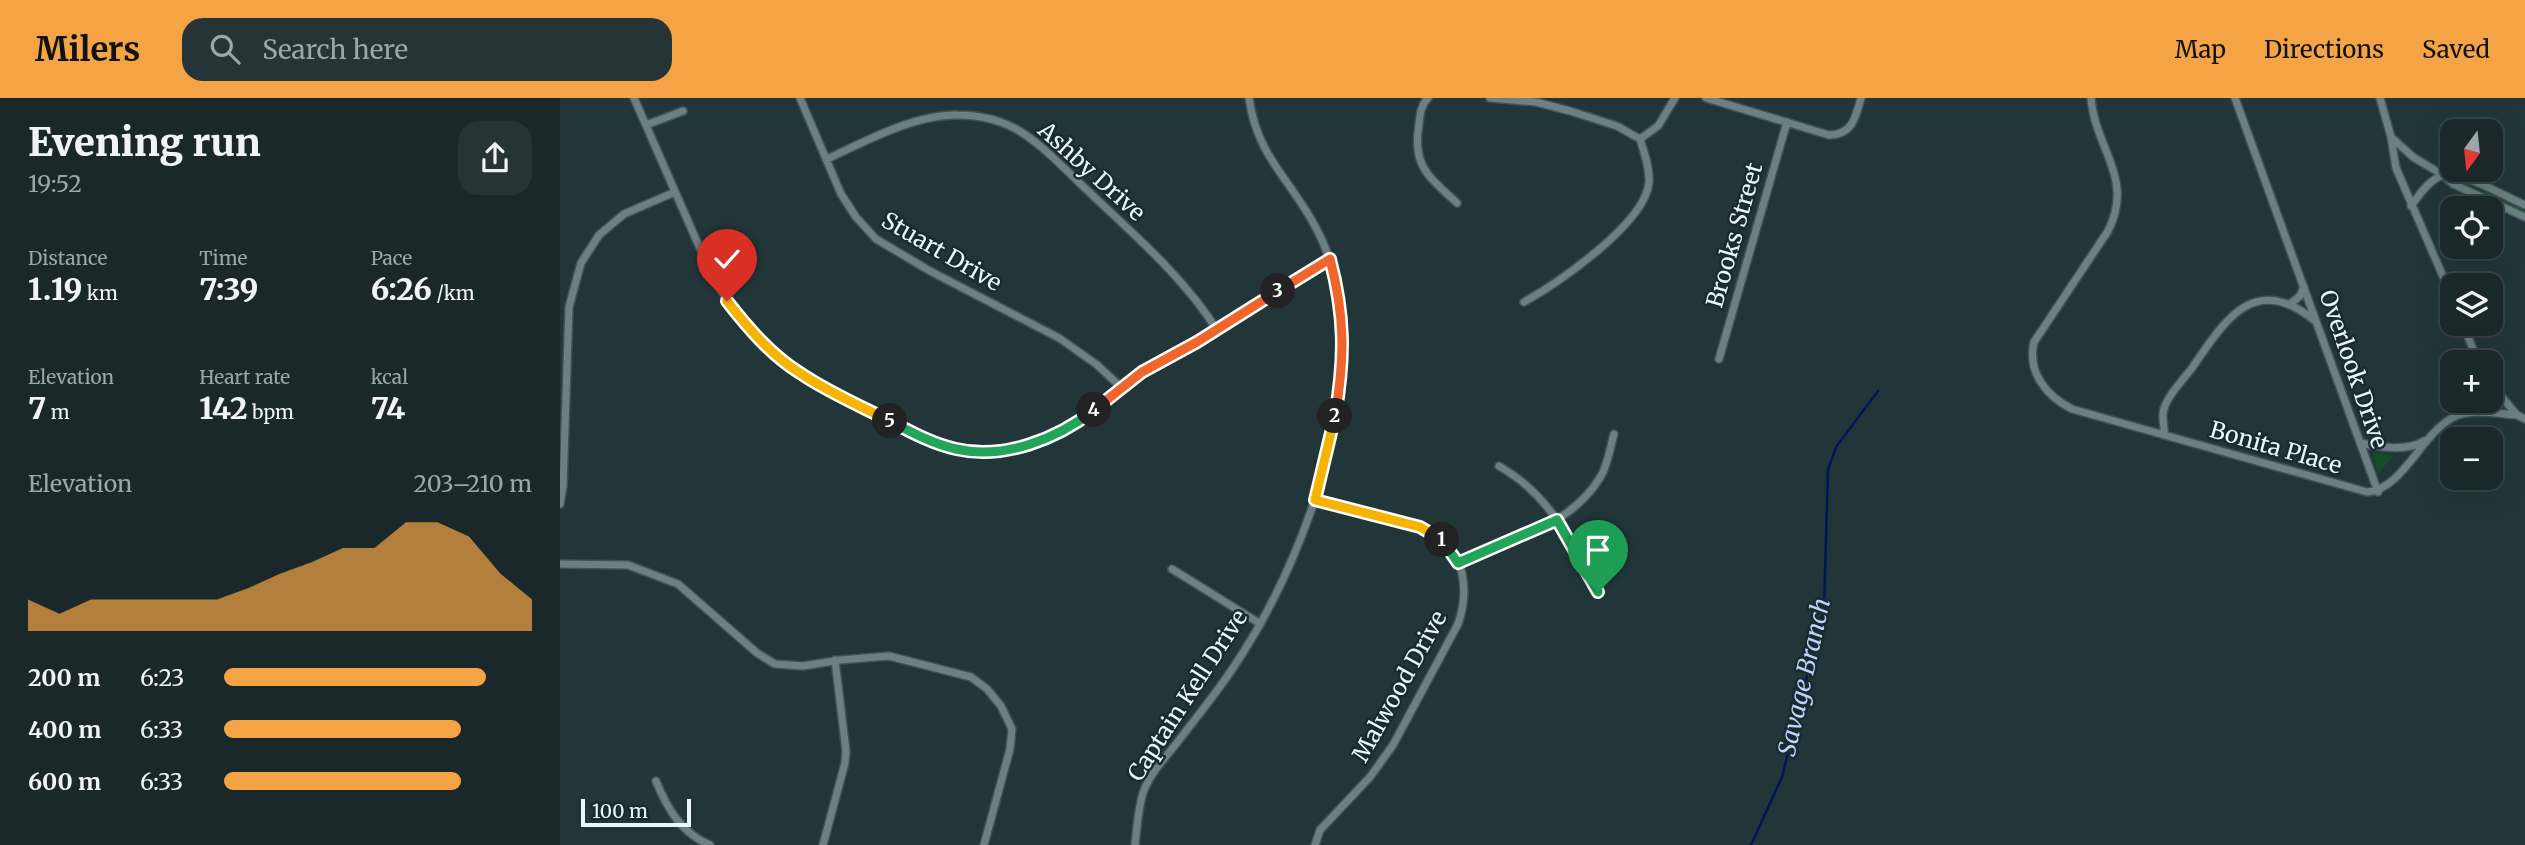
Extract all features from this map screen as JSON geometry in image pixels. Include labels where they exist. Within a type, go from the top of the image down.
[{"type":"street","points":[[634,98],[713,278],[727,301],[753,332],[799,373],[930,440],[957,450],[1002,450],[1051,437],[1083,419],[1142,372],[1217,330],[1330,259]]},
{"type":"street","name":"Stuart Drive","points":[[800,98],[849,208],[876,239],[930,271],[1059,338],[1096,364],[1121,387]]},
{"type":"street","name":"Captain Kell Drive","points":[[1135,845],[1143,792],[1154,773],[1235,666],[1293,555],[1315,500],[1333,434],[1342,358],[1340,303],[1330,259],[1312,219],[1278,172],[1258,135],[1249,98]]},
{"type":"street","points":[[1428,98],[1423,104],[1419,120],[1416,144],[1418,159],[1426,175],[1457,203]]},
{"type":"street","points":[[1490,98],[1536,102],[1617,125],[1640,139],[1649,182],[1639,206],[1598,251],[1567,275],[1524,302]]},
{"type":"street","points":[[1640,139],[1658,126],[1675,98]]},
{"type":"street","points":[[1706,98],[1829,135],[1839,135],[1853,123],[1861,98]]},
{"type":"street","name":"Bonita Place","points":[[2091,98],[2094,117],[2118,188],[2117,211],[2109,231],[2037,336],[2033,348],[2034,363],[2042,385],[2060,403],[2072,409],[2359,491],[2378,492]]},
{"type":"street","name":"Overlook Drive","points":[[2235,98],[2378,492],[2390,484],[2428,438],[2454,417]]},
{"type":"street","points":[[2379,98],[2391,136],[2396,168],[2441,273]]},
{"type":"street","points":[[646,125],[684,111]]},
{"type":"street","name":"Ashby Drive","points":[[827,159],[932,117],[966,115],[996,121],[1012,128],[1041,147],[1158,257],[1203,308],[1217,330]]},
{"type":"street","name":"Brooks Street","points":[[1719,359],[1787,122]]},
{"type":"street","points":[[2391,136],[2413,157],[2440,173]]},
{"type":"street","points":[[2411,206],[2426,187],[2440,177]]},
{"type":"street","points":[[2451,182],[2525,217]]},
{"type":"street","points":[[2473,182],[2525,205]]},
{"type":"street","points":[[560,504],[563,487],[569,307],[581,263],[599,235],[624,214],[675,192]]},
{"type":"street","points":[[2290,304],[2300,296],[2304,288]]},
{"type":"street","points":[[2164,435],[2163,415],[2168,400],[2227,320],[2252,303],[2274,301],[2290,304],[2314,320]]},
{"type":"street","points":[[2503,397],[2521,417]]},
{"type":"street","points":[[2454,417],[2484,412],[2521,417]]},
{"type":"street","points":[[2454,417],[2456,413]]},
{"type":"street","points":[[1458,563],[1557,520],[1586,496],[1602,474],[1614,434]]},
{"type":"street","name":"Bonita Place","points":[[2360,443],[2379,447],[2406,446],[2418,444],[2428,438]]},
{"type":"street","points":[[1499,466],[1529,486],[1549,507],[1598,592]]},
{"type":"street","name":"Malwood Drive","points":[[1315,500],[1393,519],[1434,533],[1446,543],[1458,563],[1465,591],[1464,607],[1458,624],[1392,745],[1370,777],[1320,830],[1315,845]]},
{"type":"street","points":[[560,564],[628,565],[678,584],[757,653],[775,664],[803,666],[835,660],[889,656],[971,677],[987,689],[1001,706],[1012,729],[1010,749],[984,845]]},
{"type":"street","points":[[1172,569],[1259,623]]},
{"type":"street","points":[[824,845],[846,751],[835,660]]},
{"type":"street","points":[[656,781],[667,808],[679,823],[698,840],[710,845]]},
{"type":"green space","points":[[2467,182],[2497,196],[2482,196],[2455,184]]},
{"type":"green space","points":[[2503,199],[2525,209],[2525,215],[2503,205]]},
{"type":"green space","points":[[2373,453],[2394,455],[2378,474]]},
{"type":"waterway","name":"Savage Branch","points":[[1751,845],[1782,777],[1824,608],[1828,470],[1836,447],[1878,391]]},
{"type":"route","points":[[727,301],[753,332],[799,373],[942,445],[957,450],[987,451],[1015,448],[1051,437],[1083,419],[1142,372],[1217,330],[1330,259],[1340,303],[1343,337],[1341,375],[1333,434],[1315,500],[1393,519],[1434,533],[1446,543],[1458,563],[1557,520],[1598,592]]}]
